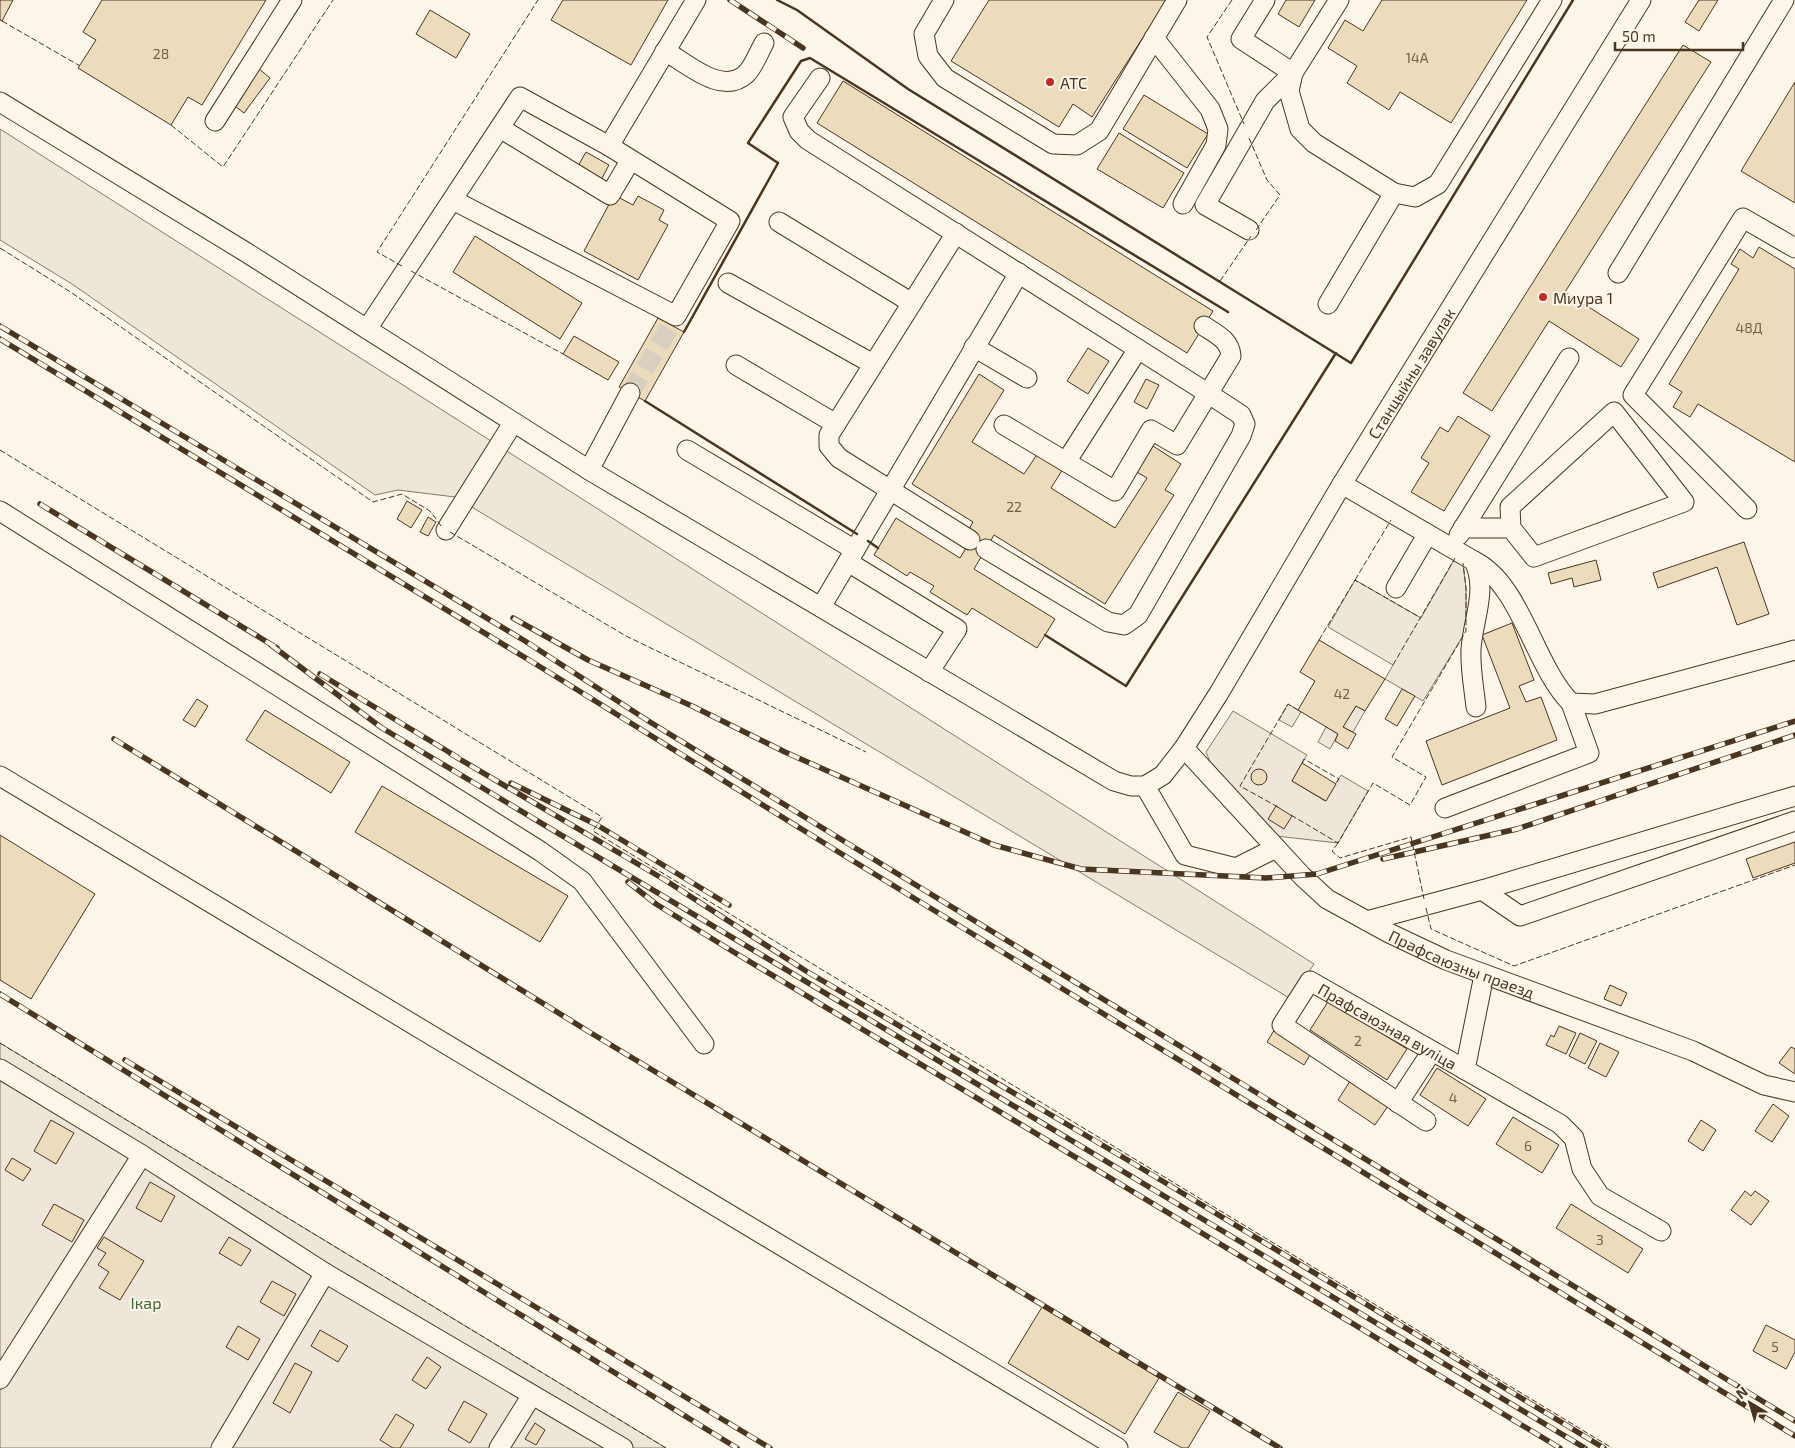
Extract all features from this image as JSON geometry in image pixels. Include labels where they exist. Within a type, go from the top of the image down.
[{"type":"street","points":[[215,121],[292,0]]},
{"type":"street","points":[[609,146],[696,0]]},
{"type":"street","points":[[944,0],[924,34],[928,56],[945,78],[1053,144],[1077,145],[1099,132],[1177,0]]},
{"type":"street","points":[[1265,0],[1241,39],[1293,73]]},
{"type":"street","points":[[1249,230],[1205,205],[1265,101],[1293,73],[1339,0]]},
{"type":"street","points":[[1293,73],[1289,91],[1300,129],[1314,143],[1394,193],[1415,197],[1438,184],[1552,0]]},
{"type":"street","name":"Станцыйны завулак","points":[[1145,786],[1163,775],[1184,748],[1229,677],[1342,484],[1641,0]]},
{"type":"street","points":[[1618,273],[1784,0]]},
{"type":"street","points":[[1154,38],[1210,108],[1218,129],[1216,145],[1183,204]]},
{"type":"street","points":[[665,51],[718,82],[732,83],[747,73],[764,43]]},
{"type":"street","points":[[820,78],[793,117],[799,131],[808,140],[956,233],[1019,273],[1241,415],[1244,424],[1241,436],[1138,615],[1124,624],[1108,622],[890,492],[839,458],[829,446],[829,435],[956,233]]},
{"type":"street","points":[[367,330],[520,98],[609,146],[630,161],[730,221],[674,321],[453,200]]},
{"type":"street","points":[[0,102],[244,251],[589,470],[1114,782],[1131,786],[1145,786],[1184,855],[1236,868],[1276,848]]},
{"type":"street","points":[[500,128],[610,195],[630,161]]},
{"type":"street","points":[[1328,304],[1394,193]]},
{"type":"street","points":[[1747,509],[1633,395],[1743,218],[1795,248]]},
{"type":"street","points":[[779,222],[912,303]]},
{"type":"street","points":[[821,607],[1019,273]]},
{"type":"street","points":[[728,284],[873,364]]},
{"type":"street","points":[[1004,425],[1115,490],[1151,430],[1177,446],[1231,356],[1230,349],[1224,340],[1204,326]]},
{"type":"street","points":[[974,347],[1027,378]]},
{"type":"street","points":[[1066,462],[1138,349]]},
{"type":"street","points":[[1451,548],[1569,358]]},
{"type":"street","points":[[736,364],[836,424]]},
{"type":"street","points":[[589,470],[630,393]]},
{"type":"street","points":[[1614,412],[1684,502],[1534,557],[1511,528],[1510,507],[1614,412]]},
{"type":"street","points":[[446,530],[513,422]]},
{"type":"street","points":[[686,450],[852,556],[957,629],[930,672]]},
{"type":"street","points":[[1342,484],[1485,567],[1499,582],[1559,690],[1571,703],[1589,753],[1445,808]]},
{"type":"street","points":[[0,511],[532,846],[582,880],[704,1044]]},
{"type":"street","points":[[1464,528],[1511,528]]},
{"type":"street","points":[[1396,588],[1427,535]]},
{"type":"street","points":[[1474,561],[1478,571],[1480,606],[1471,649],[1476,707]]},
{"type":"street","points":[[1571,703],[1595,704],[1795,650]]},
{"type":"street","name":"Прафсаюзны праезд","points":[[1184,748],[1276,848],[1327,899],[1422,948],[1484,975],[1693,1051],[1764,1085],[1795,1092]]},
{"type":"street","points":[[0,776],[1118,1448]]},
{"type":"street","points":[[1367,921],[1482,890],[1795,796]]},
{"type":"street","points":[[1482,890],[1520,916],[1795,821]]},
{"type":"street","name":"Прафсаюзная вуліца","points":[[1466,1070],[1484,975]]},
{"type":"street","name":"Прафсаюзная вуліца","points":[[1398,1103],[1282,1025],[1310,981],[1560,1124],[1574,1138],[1582,1169],[1600,1196],[1661,1231]]},
{"type":"street","points":[[1426,1121],[1398,1103],[1432,1051]]},
{"type":"street","points":[[0,1069],[142,1155],[325,1274],[623,1448]]},
{"type":"street","points":[[0,1379],[142,1155]]},
{"type":"street","points":[[221,1448],[325,1274]]},
{"type":"street","points":[[499,1448],[532,1395]]},
{"type":"green space","points":[[0,129],[1314,964],[1291,999],[455,497],[398,490],[375,495],[72,284],[0,240]]},
{"type":"green space","points":[[1461,548],[1466,588],[1466,631],[1423,701],[1385,679],[1393,665],[1328,627],[1355,580],[1421,618]]},
{"type":"green space","points":[[1288,704],[1301,712],[1292,727],[1279,720]]},
{"type":"green space","points":[[1356,706],[1365,711],[1353,732],[1343,727]]},
{"type":"green space","points":[[1233,711],[1307,755],[1292,781],[1325,801],[1341,775],[1368,791],[1338,843],[1276,836],[1211,764],[1206,752]]},
{"type":"green space","points":[[1326,727],[1338,734],[1330,749],[1318,742]]},
{"type":"green space","name":"Ікар","points":[[0,1043],[666,1448],[0,1448]]},
{"type":"building","points":[[0,0],[13,0],[2,21],[0,20]]},
{"type":"building","points":[[102,0],[266,0],[202,105],[188,97],[171,125],[78,68],[96,40],[83,32]]},
{"type":"building","points":[[563,0],[668,0],[631,65],[551,20]]},
{"type":"building","name":"АТС","points":[[989,0],[1167,0],[1092,117],[1073,104],[1059,127],[951,61]]},
{"type":"building","points":[[1286,0],[1315,0],[1299,27],[1278,14]]},
{"type":"building","points":[[1382,0],[1527,0],[1451,123],[1400,92],[1389,110],[1347,83],[1357,66],[1328,48],[1345,20],[1363,31]]},
{"type":"building","points":[[1699,0],[1718,0],[1699,31],[1685,22]]},
{"type":"building","points":[[430,10],[470,34],[456,58],[416,34]]},
{"type":"building","points":[[1683,45],[1711,62],[1565,292],[1639,339],[1621,367],[1549,321],[1492,411],[1463,393]]},
{"type":"building","points":[[258,68],[270,78],[244,113],[231,103]]},
{"type":"building","points":[[843,81],[1213,311],[1187,353],[817,123]]},
{"type":"building","points":[[1795,82],[1795,203],[1741,171]]},
{"type":"building","points":[[1144,95],[1208,134],[1187,168],[1123,129]]},
{"type":"building","points":[[1119,133],[1184,173],[1163,208],[1097,169]]},
{"type":"building","points":[[586,152],[609,165],[601,180],[578,166]]},
{"type":"building","points":[[614,195],[633,205],[638,196],[664,210],[659,220],[668,225],[638,280],[584,251]]},
{"type":"building","points":[[475,236],[582,303],[560,339],[453,272]]},
{"type":"building","points":[[1759,247],[1795,269],[1795,462],[1698,404],[1690,417],[1673,407],[1682,392],[1669,384],[1739,269],[1731,264],[1740,249],[1753,258]]},
{"type":"building","points":[[658,318],[684,332],[645,401],[619,387]]},
{"type":"building","points":[[574,336],[619,362],[608,380],[563,354]]},
{"type":"building","points":[[1088,348],[1109,361],[1088,394],[1067,381]]},
{"type":"building","points":[[979,374],[1004,390],[972,442],[1024,474],[1038,453],[1063,469],[1051,488],[1115,528],[1147,478],[1137,472],[1153,446],[1181,464],[1165,490],[1174,495],[1105,604],[994,535],[974,569],[1055,619],[1037,648],[972,608],[967,615],[930,592],[934,586],[910,572],[907,576],[874,555],[896,518],[960,558],[975,533],[969,529],[973,522],[912,484]]},
{"type":"building","points":[[1146,379],[1159,385],[1147,409],[1134,402]]},
{"type":"building","points":[[1458,416],[1490,436],[1444,511],[1411,492],[1429,463],[1421,458],[1440,427],[1448,432]]},
{"type":"building","points":[[407,501],[422,510],[411,528],[397,519]]},
{"type":"building","points":[[428,517],[436,522],[428,536],[420,532]]},
{"type":"building","points":[[1744,542],[1769,614],[1737,625],[1717,567],[1658,588],[1653,573]]},
{"type":"building","points":[[1596,560],[1601,580],[1574,587],[1572,578],[1551,584],[1548,573]]},
{"type":"building","points":[[1512,623],[1534,680],[1519,686],[1526,702],[1541,697],[1557,740],[1442,785],[1426,741],[1510,708],[1482,635]]},
{"type":"building","points":[[1319,640],[1385,679],[1365,711],[1356,706],[1343,727],[1356,734],[1348,749],[1335,741],[1338,734],[1298,710],[1315,681],[1300,672]]},
{"type":"building","points":[[1402,689],[1415,696],[1397,726],[1385,719]]},
{"type":"building","points":[[197,699],[208,706],[195,727],[183,720]]},
{"type":"building","points":[[265,710],[350,762],[331,793],[246,740]]},
{"type":"building","points":[[1302,763],[1336,784],[1326,801],[1292,781]]},
{"type":"building","points":[[1259,769],[1265,771],[1267,777],[1265,783],[1259,785],[1253,783],[1251,777],[1253,771]]},
{"type":"building","points":[[382,786],[568,896],[540,942],[355,832]]},
{"type":"building","points":[[1276,806],[1292,816],[1284,829],[1268,819]]},
{"type":"building","points":[[0,835],[95,894],[31,999],[0,980]]},
{"type":"building","points":[[1795,842],[1795,863],[1753,878],[1746,859]]},
{"type":"building","points":[[1610,985],[1627,993],[1621,1006],[1604,999]]},
{"type":"building","points":[[1329,1000],[1407,1049],[1387,1080],[1310,1030]]},
{"type":"building","points":[[1559,1026],[1576,1033],[1566,1054],[1546,1045],[1551,1035],[1554,1037]]},
{"type":"building","points":[[1276,1027],[1313,1050],[1304,1065],[1267,1042]]},
{"type":"building","points":[[1580,1033],[1597,1041],[1585,1064],[1569,1056]]},
{"type":"building","points":[[1600,1043],[1619,1052],[1606,1077],[1588,1068]]},
{"type":"building","points":[[1791,1047],[1795,1049],[1795,1074],[1779,1063]]},
{"type":"building","points":[[1437,1068],[1486,1099],[1468,1126],[1420,1095]]},
{"type":"building","points":[[1352,1078],[1390,1103],[1375,1125],[1338,1100]]},
{"type":"building","points":[[1773,1104],[1789,1116],[1772,1142],[1755,1131]]},
{"type":"building","points":[[1513,1117],[1559,1145],[1542,1173],[1496,1144]]},
{"type":"building","points":[[51,1120],[74,1133],[56,1164],[34,1151]]},
{"type":"building","points":[[1701,1120],[1716,1130],[1703,1151],[1688,1141]]},
{"type":"building","points":[[12,1158],[31,1169],[23,1181],[5,1170]]},
{"type":"building","points":[[150,1182],[175,1196],[161,1222],[136,1208]]},
{"type":"building","points":[[1745,1191],[1751,1196],[1755,1191],[1769,1201],[1751,1225],[1731,1210]]},
{"type":"building","points":[[54,1204],[84,1220],[72,1242],[42,1225]]},
{"type":"building","points":[[1571,1204],[1643,1249],[1628,1273],[1556,1228]]},
{"type":"building","points":[[104,1237],[144,1261],[120,1300],[99,1288],[109,1272],[98,1265],[106,1253],[97,1248]]},
{"type":"building","points":[[229,1237],[251,1250],[241,1266],[219,1253]]},
{"type":"building","points":[[272,1281],[296,1294],[284,1316],[260,1302]]},
{"type":"building","points":[[1042,1307],[1159,1378],[1125,1434],[1008,1363]]},
{"type":"building","points":[[1766,1325],[1795,1340],[1795,1352],[1786,1369],[1753,1351]]},
{"type":"building","points":[[238,1326],[260,1339],[248,1360],[226,1347]]},
{"type":"building","points":[[320,1330],[348,1346],[338,1362],[311,1346]]},
{"type":"building","points":[[427,1357],[441,1367],[426,1389],[412,1380]]},
{"type":"building","points":[[295,1363],[312,1372],[290,1413],[273,1403]]},
{"type":"building","points":[[1178,1392],[1210,1411],[1188,1448],[1182,1448],[1154,1432]]},
{"type":"building","points":[[464,1401],[487,1414],[470,1443],[448,1430]]},
{"type":"building","points":[[396,1414],[414,1425],[400,1448],[393,1448],[380,1440]]},
{"type":"building","points":[[535,1423],[545,1430],[536,1445],[525,1439]]},
{"type":"tunnel","points":[[630,393],[671,325]]},
{"type":"railway","points":[[730,0],[803,48]]},
{"type":"railway","points":[[0,326],[525,641],[650,722],[847,843],[1795,1421]]},
{"type":"railway","points":[[0,339],[534,663],[845,856],[1795,1436]]},
{"type":"railway","points":[[40,504],[277,648]]},
{"type":"railway","points":[[513,618],[588,660],[692,706],[785,752],[994,845],[1081,869],[1266,878],[1317,874],[1795,721]]},
{"type":"railway","points":[[271,645],[382,728],[1585,1448]]},
{"type":"railway","points":[[320,674],[457,757]]},
{"type":"railway","points":[[1383,859],[1517,829],[1795,735]]},
{"type":"railway","points":[[114,739],[591,1033],[1280,1448]]},
{"type":"railway","points":[[451,754],[665,880],[806,971],[1126,1159],[1604,1448]]},
{"type":"railway","points":[[511,783],[597,825],[729,905]]},
{"type":"railway","points":[[628,882],[656,904],[732,951],[1560,1448]]},
{"type":"railway","points":[[0,994],[737,1448]]},
{"type":"railway","points":[[125,1060],[770,1448]]},
{"type":"fence","points":[[171,125],[223,167],[333,0]]},
{"type":"fence","points":[[402,266],[377,252],[538,0]]},
{"type":"fence","points":[[1232,0],[1207,37],[1244,124]]},
{"type":"fence","points":[[2,21],[80,66]]},
{"type":"fence","points":[[1249,138],[1267,180],[1280,195],[1256,230]]},
{"type":"fence","points":[[1220,281],[1251,236]]},
{"type":"fence","points":[[0,248],[69,291],[373,502],[402,494],[430,511],[442,527]]},
{"type":"fence","points":[[411,271],[563,354]]},
{"type":"fence","points":[[0,450],[602,817],[593,831],[1612,1448]]},
{"type":"fence","points":[[1355,580],[1391,520]]},
{"type":"fence","points":[[450,532],[626,636],[866,752]]},
{"type":"fence","points":[[1393,665],[1455,558]]},
{"type":"fence","points":[[1291,815],[1338,843],[1373,783],[1410,805],[1426,777],[1392,757],[1466,631],[1466,588],[1463,563]]},
{"type":"fence","points":[[1319,640],[1355,580],[1421,618]]},
{"type":"fence","points":[[1278,807],[1240,786],[1288,704],[1298,710]]},
{"type":"fence","points":[[1302,763],[1304,759],[1339,779],[1336,784]]},
{"type":"fence","points":[[1338,843],[1332,851],[1340,858],[1411,837],[1424,899]]},
{"type":"fence","points":[[1426,908],[1431,929],[1514,966],[1795,865]]},
{"type":"fence","points":[[0,1043],[666,1448]]},
{"type":"wall","points":[[777,0],[797,10],[908,89],[1351,363],[1573,0]]},
{"type":"wall","points":[[684,332],[778,163],[748,143],[801,61],[810,58],[1228,312]]},
{"type":"wall","points":[[1045,635],[1126,686],[1336,353]]},
{"type":"wall","points":[[645,401],[857,534]]},
{"type":"wall","points":[[868,541],[878,548]]},
{"type":"place","name":"АТС","points":[[1050,82]]},
{"type":"place","name":"Миура 1","points":[[1543,297]]}]
